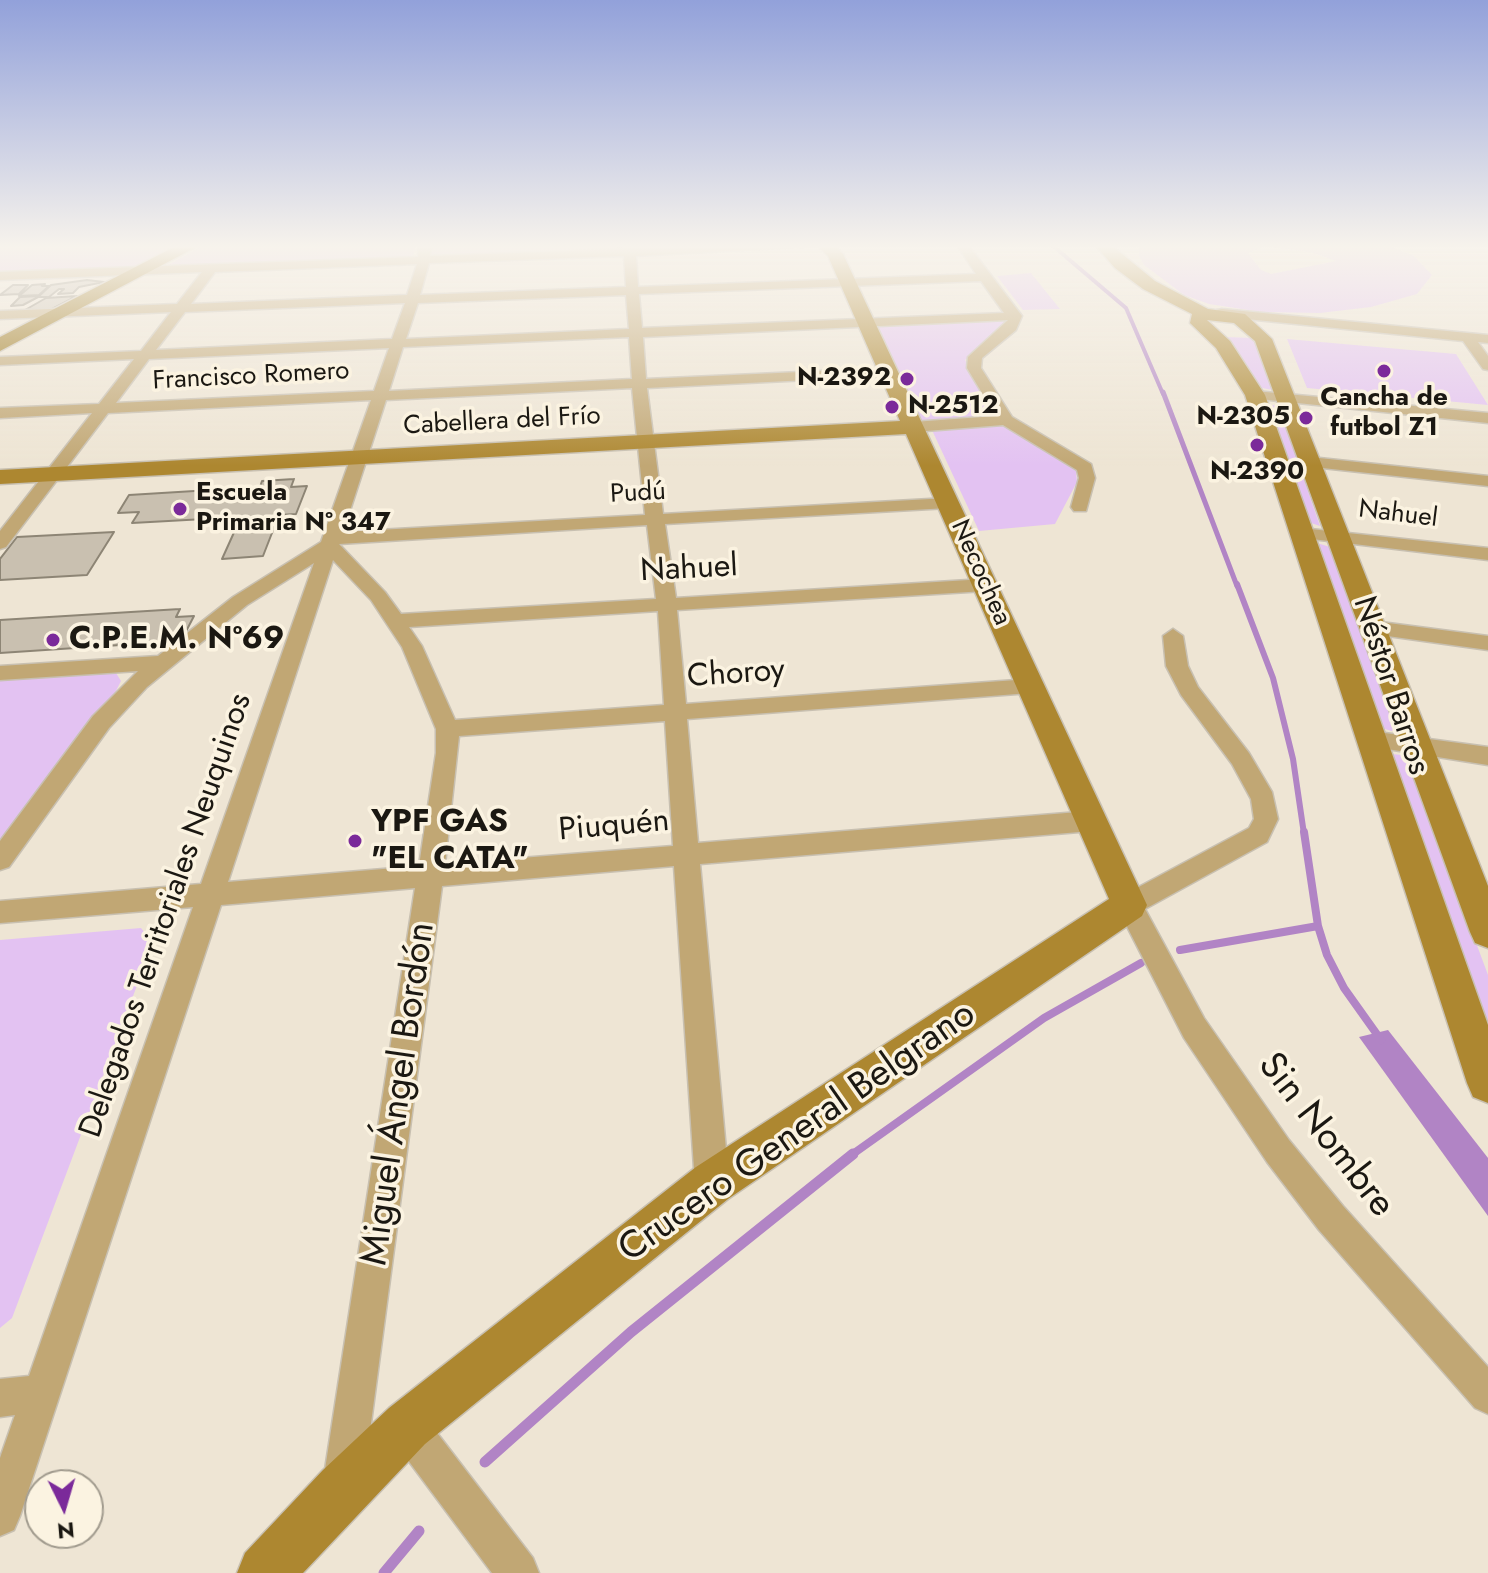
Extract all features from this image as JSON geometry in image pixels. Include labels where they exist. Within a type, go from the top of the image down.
[{"type":"main road","points":[[0,345],[50,318]]},
{"type":"street","points":[[0,543],[173,318]]},
{"type":"street","name":"Delegados Territoriales Neuquinos","points":[[0,1516],[405,318]]},
{"type":"street","points":[[634,318],[644,443],[667,604],[712,1183]]},
{"type":"street","name":"Necochea","points":[[864,318],[1129,905]]},
{"type":"street","points":[[0,361],[964,318]]},
{"type":"street","points":[[1014,318],[1011,327],[972,360],[1006,420],[1082,465],[1087,478],[1080,507]]},
{"type":"street","name":"Néstor Barros","points":[[1220,318],[1264,342],[1418,746],[1480,893],[1488,932]]},
{"type":"street","name":"Néstor Barros","points":[[1227,322],[1223,345],[1255,395],[1488,1083]]},
{"type":"street","points":[[1227,322],[1476,344],[1488,339]]},
{"type":"street","points":[[1227,322],[1476,344]]},
{"type":"street","points":[[1476,344],[1488,366]]},
{"type":"street","name":"Francisco Romero","points":[[0,413],[888,372]]},
{"type":"street","points":[[1255,395],[1488,418]]},
{"type":"street","name":"Cabellera del Frío","points":[[0,477],[644,443],[1006,420]]},
{"type":"street","points":[[1310,462],[1488,481]]},
{"type":"street","name":"Pudú","points":[[330,541],[948,503]]},
{"type":"street","name":"Nahuel","points":[[1301,533],[1488,554]]},
{"type":"street","points":[[0,860],[101,722],[160,663],[240,601],[330,541]]},
{"type":"street","name":"Miguel Ángel Bordón","points":[[330,541],[397,621],[427,674],[447,729],[448,753],[342,1489]]},
{"type":"street","name":"Nahuel","points":[[397,621],[985,585]]},
{"type":"street","points":[[1373,628],[1488,643]]},
{"type":"street","name":"Crucero General Belgrano","points":[[265,1573],[342,1489],[407,1426],[712,1183],[1129,905],[1258,835],[1266,819],[1263,799],[1241,759],[1189,690],[1177,666],[1173,636]]},
{"type":"street","points":[[0,673],[160,663]]},
{"type":"street","name":"Choroy","points":[[447,729],[1030,686]]},
{"type":"street","points":[[1370,739],[1488,756]]},
{"type":"street","name":"Piuquén","points":[[0,912],[1091,821]]},
{"type":"street","name":"Sin Nombre","points":[[1129,905],[1194,1028],[1278,1151],[1331,1218],[1488,1395]]},
{"type":"street","points":[[0,1398],[42,1393]]},
{"type":"street","points":[[407,1426],[510,1570]]},
{"type":"shaded area","points":[[1003,319],[1011,322],[965,360],[998,417],[920,421],[876,324]]},
{"type":"shaded area","points":[[1225,337],[1255,338],[1273,390],[1262,388]]},
{"type":"shaded area","name":"Cancha de futbol Z1","points":[[1287,339],[1456,354],[1488,405],[1307,388]]},
{"type":"shaded area","points":[[1269,407],[1279,407],[1320,526],[1308,522]]},
{"type":"shaded area","points":[[1006,427],[1076,471],[1077,482],[1055,524],[979,531],[931,428]]},
{"type":"shaded area","points":[[1317,543],[1330,547],[1395,727],[1392,731],[1381,728]]},
{"type":"shaded area","points":[[116,673],[121,681],[116,691],[0,848],[0,680]]},
{"type":"shaded area","points":[[1392,754],[1401,755],[1409,762],[1488,975],[1488,1034],[1390,757]]},
{"type":"shaded area","points":[[141,928],[153,943],[12,1318],[0,1328],[0,940]]},
{"type":"shaded area","points":[[1388,1030],[1488,1158],[1488,1216],[1359,1037]]},
{"type":"building","name":"Escuela Primaria N° 347","points":[[294,479],[291,487],[307,486],[296,514],[279,515],[263,556],[222,559],[241,517],[132,523],[139,512],[118,513],[129,495],[260,487],[262,481]]},
{"type":"building","points":[[114,532],[87,575],[0,580],[0,559],[17,537]]},
{"type":"building","points":[[180,609],[176,617],[194,616],[181,641],[0,653],[0,620]]},
{"type":"waterway","points":[[1130,318],[1163,394]]},
{"type":"waterway","points":[[1163,392],[1237,586]]},
{"type":"waterway","points":[[1237,584],[1273,678],[1293,759],[1304,834]]},
{"type":"waterway","points":[[1304,832],[1318,926]]},
{"type":"waterway","points":[[1180,950],[1318,926]]},
{"type":"waterway","points":[[1318,926],[1327,955],[1344,988],[1381,1040]]},
{"type":"waterway","points":[[850,1156],[1044,1018],[1141,963]]},
{"type":"waterway","points":[[485,1462],[631,1332],[853,1154]]},
{"type":"waterway","points":[[384,1573],[419,1531]]},
{"type":"place","name":"Cancha de futbol Z1","points":[[1384,371]]},
{"type":"place","name":"N-2392","points":[[907,379]]},
{"type":"place","name":"N-2512","points":[[892,407]]},
{"type":"place","name":"N-2305","points":[[1306,418]]},
{"type":"place","name":"N-2390","points":[[1257,445]]},
{"type":"place","name":"Escuela Primaria N° 347","points":[[180,509]]},
{"type":"place","name":"C.P.E.M. Nº69","points":[[53,640]]},
{"type":"place","name":"YPF GAS \"EL CATA\"","points":[[355,841]]}]
